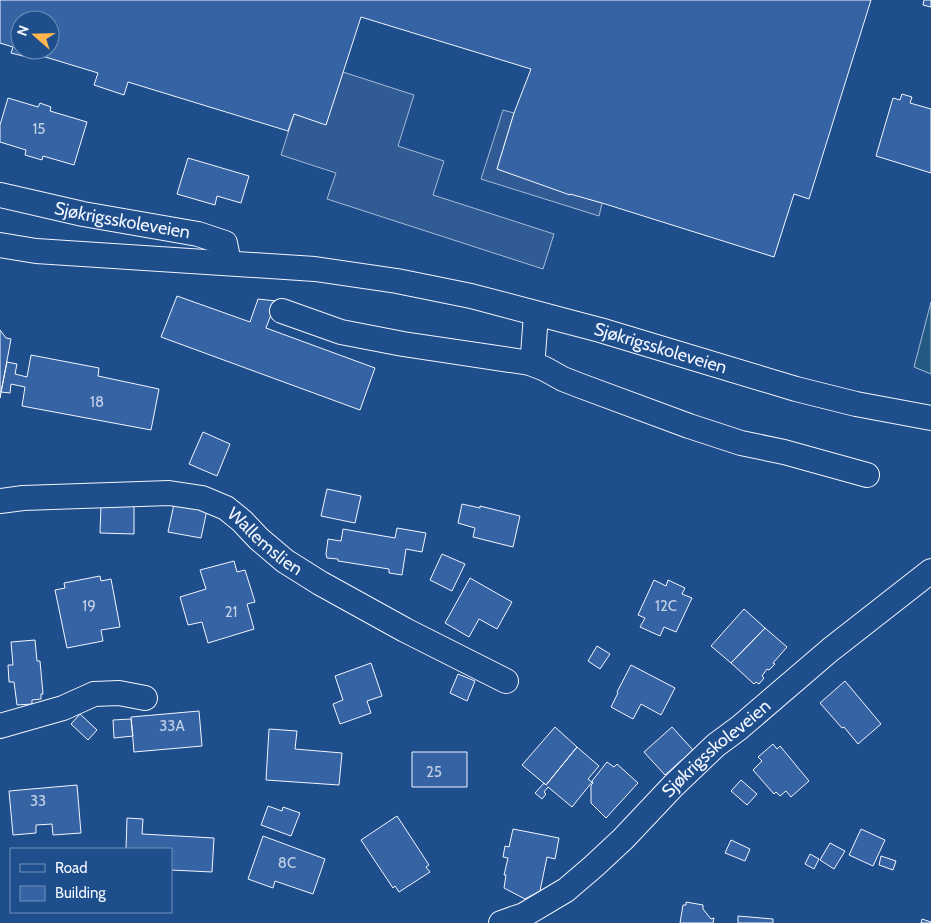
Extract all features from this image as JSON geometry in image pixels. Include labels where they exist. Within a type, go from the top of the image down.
[{"type":"street","name":"Sjøkrigsskoleveien","points":[[0,195],[83,214],[198,234],[225,243],[229,263]]},
{"type":"street","name":"Sjøkrigsskoleveien","points":[[0,245],[36,251],[315,269],[397,281],[471,296],[600,330],[804,391],[856,404],[931,418]]},
{"type":"street","points":[[282,311],[341,332],[413,346],[530,363],[562,379],[689,426],[741,443],[784,452],[867,475]]},
{"type":"street","points":[[530,363],[533,355],[536,314]]},
{"type":"street","name":"Wallemslien","points":[[0,501],[23,498],[169,494],[202,498],[226,508],[280,557],[320,583],[405,630],[506,681]]},
{"type":"street","name":"Sjøkrigsskoleveien","points":[[501,923],[524,915],[566,890],[623,839],[673,786],[716,745],[739,728],[830,650],[931,571]]},
{"type":"street","points":[[0,726],[63,708],[94,694],[119,693],[145,698]]},
{"type":"shaded area","points":[[343,72],[414,95],[398,146],[444,161],[433,195],[554,234],[543,269],[327,199],[336,173],[281,155],[294,114],[326,124]]},
{"type":"shaded area","points":[[503,110],[514,113],[497,169],[602,203],[599,216],[481,179]]},
{"type":"shaded area","points":[[931,302],[931,374],[914,367]]},
{"type":"building","points":[[0,0],[871,0],[809,199],[794,194],[774,257],[602,203],[570,195],[497,169],[514,113],[531,69],[361,17],[326,125],[294,114],[288,131],[128,82],[124,95],[94,85],[98,73],[55,60],[60,60],[60,10],[10,10],[10,46],[0,43]]},
{"type":"building","points":[[924,0],[931,0],[931,7],[923,5]]},
{"type":"building","points":[[902,94],[912,97],[910,103],[931,109],[931,173],[876,156],[893,98],[900,100]]},
{"type":"building","points":[[8,98],[38,107],[40,103],[51,107],[50,111],[87,122],[74,165],[43,156],[42,160],[25,155],[26,150],[0,142],[0,125]]},
{"type":"building","points":[[188,158],[249,176],[241,203],[217,196],[215,205],[177,194]]},
{"type":"building","points":[[177,296],[250,322],[258,299],[276,301],[266,328],[375,368],[360,410],[161,337]]},
{"type":"building","points":[[0,330],[6,338],[11,339],[0,398]]},
{"type":"building","points":[[31,355],[99,368],[98,376],[159,389],[151,430],[22,406],[25,387],[11,384],[10,393],[1,392],[7,362],[17,364],[15,374],[27,377]]},
{"type":"building","points":[[203,432],[230,444],[217,476],[189,464]]},
{"type":"building","points":[[327,489],[361,496],[355,523],[321,516]]},
{"type":"building","points":[[174,504],[207,510],[201,538],[168,532]]},
{"type":"building","points":[[462,504],[480,508],[480,506],[520,516],[513,547],[473,537],[475,528],[458,523]]},
{"type":"building","points":[[101,506],[134,506],[134,534],[100,533]]},
{"type":"building","points":[[397,528],[426,533],[422,552],[406,549],[402,575],[389,573],[389,569],[327,558],[328,539],[341,541],[343,529],[395,538]]},
{"type":"building","points":[[442,554],[465,564],[452,591],[430,580]]},
{"type":"building","points":[[234,561],[237,572],[245,570],[255,602],[247,604],[254,629],[208,643],[202,622],[188,625],[180,597],[206,589],[200,570]]},
{"type":"building","points":[[100,576],[101,581],[111,579],[120,627],[101,630],[103,641],[67,648],[55,590],[65,588],[64,583]]},
{"type":"building","points":[[470,578],[512,602],[497,629],[479,619],[469,637],[445,623]]},
{"type":"building","points":[[654,580],[666,586],[668,580],[685,588],[682,594],[692,598],[676,632],[664,627],[660,636],[640,627],[645,618],[638,615]]},
{"type":"building","points":[[744,609],[765,628],[731,663],[711,646]]},
{"type":"building","points":[[765,628],[787,647],[773,663],[775,664],[769,670],[767,669],[762,676],[764,678],[759,684],[756,682],[754,684],[731,663]]},
{"type":"building","points":[[35,640],[37,661],[40,661],[43,694],[41,694],[41,699],[32,700],[32,704],[17,705],[14,682],[9,682],[8,665],[13,665],[11,642]]},
{"type":"building","points":[[597,646],[610,654],[600,669],[588,661]]},
{"type":"building","points":[[371,663],[382,696],[367,701],[371,713],[340,724],[333,704],[343,700],[335,676]]},
{"type":"building","points":[[631,665],[675,688],[661,715],[641,704],[633,719],[611,707]]},
{"type":"building","points":[[458,674],[475,681],[467,701],[450,693]]},
{"type":"building","points":[[845,681],[881,724],[858,744],[820,703]]},
{"type":"building","points":[[199,711],[202,746],[134,752],[131,717]]},
{"type":"building","points":[[80,714],[97,730],[88,740],[71,724]]},
{"type":"building","points":[[131,719],[133,736],[114,738],[113,720]]},
{"type":"building","points":[[555,727],[577,747],[546,785],[522,765]]},
{"type":"building","points":[[672,727],[693,750],[665,775],[644,752]]},
{"type":"building","points":[[269,729],[297,731],[295,749],[342,753],[339,785],[266,780]]},
{"type":"building","points":[[773,744],[777,749],[780,746],[809,781],[791,797],[786,791],[780,796],[776,792],[774,794],[753,770],[762,761],[758,757]]},
{"type":"building","points":[[577,747],[599,766],[588,779],[592,782],[572,807],[548,787],[542,799],[535,793],[544,783],[546,785]]},
{"type":"building","points":[[412,752],[467,752],[467,787],[412,787]]},
{"type":"building","points":[[607,762],[614,767],[617,764],[638,783],[606,818],[591,803],[591,785]]},
{"type":"building","points":[[741,780],[757,794],[747,805],[731,791]]},
{"type":"building","points":[[77,785],[81,833],[53,835],[52,824],[36,825],[36,833],[13,835],[9,791]]},
{"type":"building","points":[[268,806],[282,811],[283,807],[300,813],[291,836],[261,825]]},
{"type":"building","points":[[397,816],[429,865],[426,867],[430,872],[399,892],[395,886],[393,888],[361,840]]},
{"type":"building","points":[[127,818],[143,819],[142,834],[214,838],[212,872],[172,870],[172,848],[126,848]]},
{"type":"building","points":[[513,829],[559,838],[555,859],[547,857],[540,891],[525,899],[504,888],[506,875],[504,875],[508,858],[503,857],[505,846],[509,847]]},
{"type":"building","points":[[861,829],[885,840],[873,866],[849,855]]},
{"type":"building","points":[[263,836],[325,859],[313,894],[275,881],[273,888],[248,879]]},
{"type":"building","points":[[731,840],[750,849],[745,861],[725,853]]},
{"type":"building","points":[[830,843],[845,851],[834,869],[820,860]]},
{"type":"building","points":[[810,854],[819,859],[814,869],[805,864]]},
{"type":"building","points":[[881,856],[896,861],[893,870],[879,865]]},
{"type":"building","points":[[686,902],[703,905],[703,909],[711,919],[714,918],[713,923],[680,923],[683,905],[686,905]]},
{"type":"building","points":[[738,916],[773,919],[773,923],[738,923]]},
{"type":"building","points":[[922,919],[931,922],[931,923],[921,923]]}]
